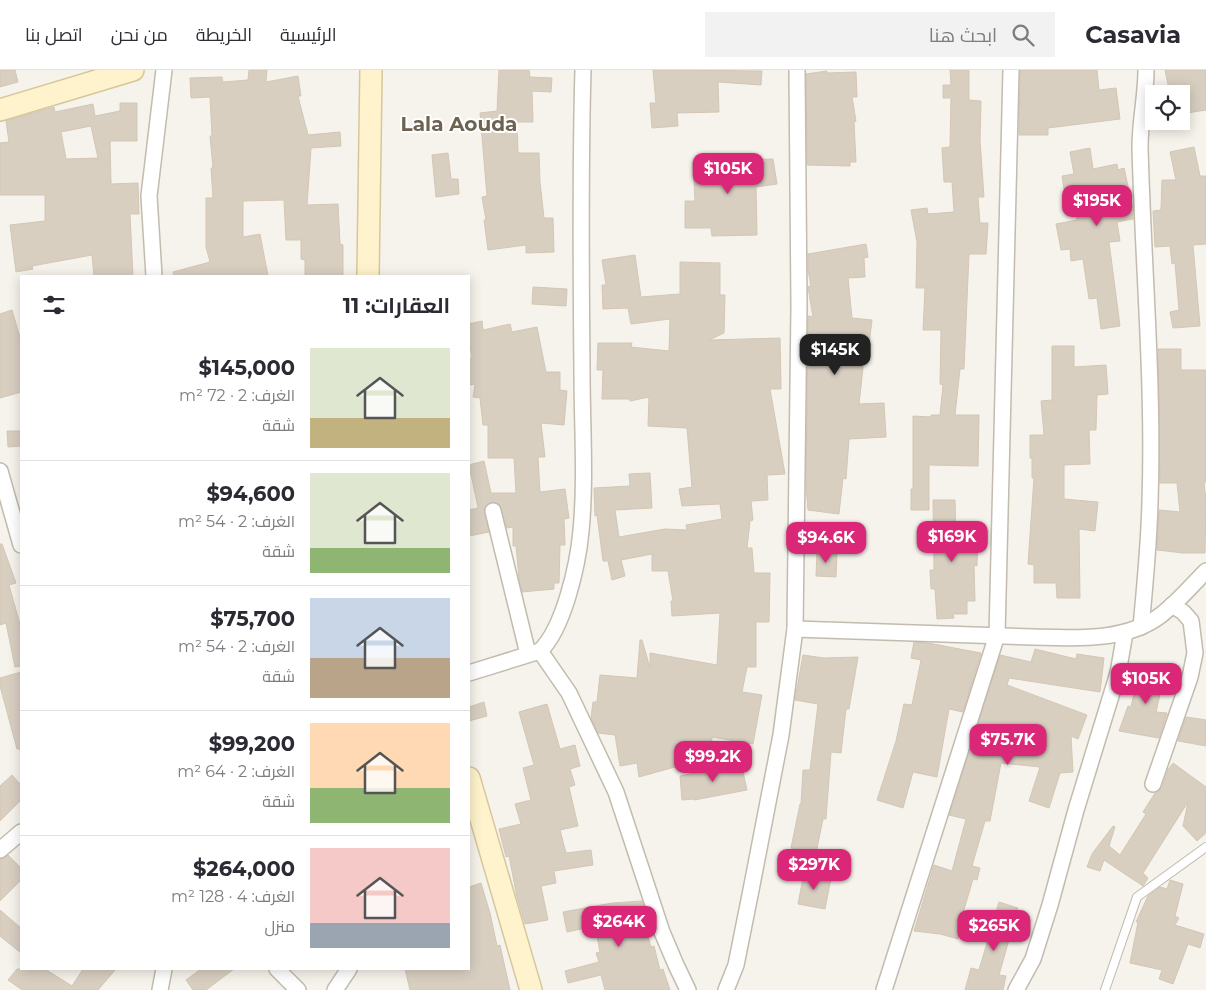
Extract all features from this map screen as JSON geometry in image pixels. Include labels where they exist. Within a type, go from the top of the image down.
[{"type":"main road","points":[[0,110],[133,70]]},
{"type":"main road","points":[[368,275],[371,70]]},
{"type":"main road","points":[[470,781],[531,990]]},
{"type":"street","points":[[154,275],[149,196],[164,70]]},
{"type":"street","points":[[470,673],[534,652],[546,646],[558,624],[575,570],[581,531],[583,468],[582,70]]},
{"type":"street","points":[[726,990],[736,965],[757,861],[780,735],[795,629],[799,306],[797,70]]},
{"type":"street","points":[[884,990],[997,635],[1012,70]]},
{"type":"street","points":[[1140,627],[1147,559],[1150,501],[1149,386],[1140,147],[1140,123],[1146,70]]},
{"type":"street","points":[[0,471],[20,542]]},
{"type":"street","points":[[494,511],[534,652],[569,693],[616,792],[662,932],[688,990]]},
{"type":"street","points":[[795,629],[1068,638],[1125,632],[1140,627],[1161,615],[1206,571]]},
{"type":"street","points":[[1153,784],[1190,677],[1195,653],[1191,622],[1183,612],[1172,605]]},
{"type":"street","points":[[1016,990],[1033,959],[1050,905],[1076,810],[1118,673],[1125,632]]},
{"type":"street","points":[[160,990],[164,970]]},
{"type":"street","points":[[278,970],[298,990]]},
{"type":"street","points":[[335,990],[348,970]]},
{"type":"lane","points":[[1105,990],[1137,897],[1206,848]]},
{"type":"building","points":[[0,70],[15,70],[18,82],[0,87]]},
{"type":"building","points":[[249,70],[267,70],[266,82],[298,76],[301,96],[298,96],[308,135],[340,132],[341,146],[311,148],[307,205],[338,204],[340,244],[343,245],[343,275],[305,275],[305,260],[301,259],[301,240],[286,240],[284,200],[243,201],[243,237],[260,234],[268,275],[174,275],[173,272],[210,262],[206,247],[206,198],[213,198],[210,97],[191,98],[190,78],[222,77],[223,82],[248,80]]},
{"type":"building","points":[[499,70],[529,70],[530,77],[552,78],[551,92],[532,91],[533,122],[517,122],[518,153],[539,153],[544,218],[553,218],[554,252],[526,253],[526,245],[488,250],[482,197],[487,196],[480,113],[497,111]]},
{"type":"building","points":[[653,70],[762,71],[761,85],[718,82],[719,112],[677,113],[678,126],[652,128],[650,103],[656,103]]},
{"type":"building","points":[[950,70],[969,70],[969,100],[981,101],[980,141],[984,197],[978,197],[980,223],[988,223],[986,254],[969,254],[964,369],[960,369],[955,415],[979,415],[978,466],[929,465],[929,510],[911,510],[911,489],[913,489],[913,416],[931,417],[931,415],[940,415],[943,385],[940,384],[941,330],[923,330],[925,288],[916,288],[917,242],[911,210],[927,208],[928,214],[954,212],[952,182],[944,182],[942,148],[950,147],[951,98],[943,98],[943,85],[951,85]]},
{"type":"building","points":[[1020,70],[1097,70],[1099,90],[1116,88],[1120,119],[1048,128],[1048,135],[1019,135]]},
{"type":"building","points":[[1165,70],[1206,70],[1206,110],[1190,113],[1190,85],[1168,85]]},
{"type":"building","points":[[827,71],[827,73],[856,72],[857,97],[852,97],[856,121],[854,122],[856,162],[850,162],[850,166],[807,165],[806,74]]},
{"type":"building","points":[[120,103],[137,103],[137,141],[110,141],[111,184],[138,183],[139,214],[130,214],[133,275],[94,275],[92,255],[32,266],[33,269],[16,272],[10,225],[45,221],[45,195],[0,195],[0,143],[9,142],[6,121],[54,107],[55,112],[93,104],[95,116],[120,111]],"holes":[[[91,126],[98,158],[66,159],[61,132]]]},
{"type":"building","points":[[1194,147],[1200,176],[1206,176],[1206,244],[1193,245],[1200,326],[1173,328],[1170,312],[1179,310],[1175,263],[1172,264],[1170,246],[1155,247],[1153,211],[1161,210],[1162,180],[1176,180],[1170,152]]},
{"type":"building","points":[[1090,148],[1093,169],[1117,164],[1118,170],[1124,168],[1133,209],[1133,219],[1117,222],[1120,241],[1109,242],[1120,326],[1101,329],[1097,298],[1089,299],[1083,259],[1071,261],[1070,249],[1061,250],[1056,224],[1077,220],[1072,187],[1064,189],[1062,176],[1074,174],[1070,152]]},
{"type":"building","points":[[448,153],[451,179],[458,179],[459,194],[436,197],[432,155]]},
{"type":"building","points":[[773,159],[777,184],[756,187],[757,235],[712,236],[711,228],[685,228],[685,201],[695,201],[693,161]]},
{"type":"building","points":[[866,244],[868,257],[864,258],[865,277],[848,278],[852,318],[872,320],[869,345],[861,344],[863,368],[859,404],[884,403],[886,437],[849,439],[846,479],[843,478],[839,514],[808,510],[806,486],[808,316],[813,317],[808,287],[811,286],[808,254]]},
{"type":"building","points":[[635,255],[641,297],[680,294],[680,262],[720,263],[720,295],[725,295],[724,333],[709,340],[780,338],[781,389],[770,389],[785,474],[767,475],[768,500],[751,501],[753,520],[750,521],[747,548],[752,548],[754,573],[770,573],[769,622],[756,622],[756,667],[747,667],[742,692],[762,695],[753,744],[712,737],[711,748],[685,745],[682,765],[639,777],[637,763],[620,766],[615,735],[598,733],[591,718],[593,702],[597,702],[600,675],[637,678],[640,640],[642,640],[650,668],[650,653],[717,665],[720,613],[672,616],[671,601],[673,601],[668,571],[652,571],[652,554],[621,560],[625,576],[612,580],[608,561],[603,561],[597,515],[595,516],[594,488],[630,486],[629,474],[650,473],[652,508],[615,510],[619,537],[665,529],[687,530],[686,525],[722,519],[720,504],[682,506],[679,489],[692,487],[687,428],[648,426],[649,397],[630,401],[630,399],[602,399],[603,370],[597,370],[598,343],[632,343],[631,347],[669,351],[670,319],[631,324],[628,308],[603,309],[602,285],[606,285],[602,260]]},
{"type":"building","points":[[533,287],[567,289],[566,306],[532,304]]},
{"type":"building","points":[[12,310],[20,338],[20,392],[0,398],[0,314]]},
{"type":"building","points":[[482,321],[483,330],[510,324],[512,332],[537,327],[546,372],[560,372],[560,390],[567,391],[564,425],[541,423],[545,457],[538,457],[540,492],[565,489],[569,518],[564,519],[565,545],[560,545],[559,583],[554,583],[554,589],[522,592],[516,546],[513,546],[513,527],[507,528],[499,504],[491,502],[484,508],[489,532],[470,536],[470,510],[478,508],[470,465],[484,461],[491,493],[516,493],[514,458],[488,458],[488,425],[483,425],[480,398],[473,397],[475,384],[470,385],[470,358],[472,358],[470,324]]},
{"type":"building","points":[[1052,346],[1074,346],[1074,367],[1106,365],[1108,394],[1097,395],[1096,430],[1089,430],[1090,464],[1064,465],[1064,499],[1098,502],[1095,531],[1079,529],[1080,598],[1057,598],[1056,583],[1034,583],[1034,565],[1028,564],[1034,478],[1032,478],[1032,458],[1030,458],[1030,435],[1044,435],[1041,401],[1052,400]]},
{"type":"building","points":[[1158,349],[1181,349],[1181,370],[1206,370],[1205,553],[1157,550],[1159,510],[1180,512],[1177,483],[1160,483]]},
{"type":"building","points":[[7,431],[20,431],[20,446],[8,447]]},
{"type":"building","points":[[933,500],[955,500],[956,538],[978,535],[977,566],[974,565],[975,601],[967,601],[967,614],[953,614],[954,618],[937,619],[935,589],[931,589],[930,570],[934,570]]},
{"type":"building","points":[[0,544],[2,544],[16,583],[9,585],[20,624],[20,666],[15,667],[6,623],[0,625]]},
{"type":"building","points":[[817,552],[837,553],[836,577],[816,576]]},
{"type":"building","points":[[914,642],[981,653],[963,712],[949,709],[937,777],[913,772],[903,808],[877,800],[896,741],[904,704],[912,705],[921,660],[911,658]]},
{"type":"building","points":[[1035,649],[1076,659],[1077,654],[1104,658],[1100,692],[1009,678],[1007,685],[1087,715],[1078,739],[1071,736],[1073,772],[1060,773],[1049,808],[1029,801],[1040,767],[1001,763],[990,821],[985,821],[972,866],[980,868],[977,880],[973,879],[963,913],[966,914],[958,939],[940,934],[914,931],[934,865],[952,871],[966,819],[949,815],[1000,655],[1031,662]]},
{"type":"building","points":[[803,655],[824,658],[858,657],[849,709],[846,709],[841,753],[831,752],[826,819],[823,819],[816,853],[791,848],[801,804],[803,770],[810,770],[818,704],[795,700]]},
{"type":"building","points":[[1140,666],[1165,672],[1156,712],[1167,713],[1159,738],[1119,731],[1128,706],[1131,707]]},
{"type":"building","points":[[20,672],[20,749],[17,749],[0,686],[0,678]]},
{"type":"building","points":[[484,702],[487,716],[470,721],[470,707]]},
{"type":"building","points":[[547,704],[560,749],[575,745],[580,766],[570,769],[575,785],[569,787],[578,826],[560,830],[566,853],[591,850],[593,865],[554,871],[556,883],[541,886],[548,920],[525,924],[517,897],[509,856],[506,857],[499,829],[521,824],[515,804],[531,800],[523,768],[534,765],[519,712]]},
{"type":"building","points":[[1186,717],[1206,720],[1206,746],[1178,741]]},
{"type":"building","points":[[741,763],[747,790],[694,800],[682,800],[680,776]]},
{"type":"building","points":[[1173,763],[1206,787],[1206,833],[1197,841],[1183,826],[1188,802],[1143,873],[1148,878],[1143,886],[1104,860],[1100,871],[1087,867],[1092,854],[1113,826],[1115,827],[1109,846],[1120,855],[1146,814],[1143,812],[1155,793],[1162,788],[1168,770]]},
{"type":"building","points":[[12,775],[20,784],[20,801],[0,821],[0,786]]},
{"type":"building","points":[[8,855],[20,867],[20,881],[0,901],[0,859]]},
{"type":"building","points":[[804,873],[831,878],[825,909],[798,904]]},
{"type":"building","points":[[1170,880],[1183,884],[1175,916],[1179,918],[1175,925],[1204,934],[1200,948],[1188,944],[1173,984],[1159,979],[1162,970],[1130,963],[1138,922],[1136,922],[1148,896],[1160,887],[1167,889]]},
{"type":"building","points":[[481,883],[497,946],[500,945],[510,990],[410,990],[405,970],[470,970],[470,887]]},
{"type":"building","points":[[642,901],[651,947],[654,946],[660,970],[663,969],[670,990],[605,990],[601,975],[568,983],[565,971],[599,962],[596,953],[600,952],[595,926],[567,932],[563,912],[612,903]]},
{"type":"building","points":[[999,902],[1018,908],[999,975],[1006,976],[1003,990],[965,990],[971,968],[979,970]]},
{"type":"building","points":[[0,910],[20,927],[20,952],[0,936]]},
{"type":"building","points":[[17,969],[47,970],[72,986],[82,970],[115,970],[98,990],[22,990],[8,980]]},
{"type":"building","points":[[200,970],[233,970],[206,990],[193,990],[186,980]]},
{"type":"district","name":"Lala Aouda","points":[[459,124]]}]
